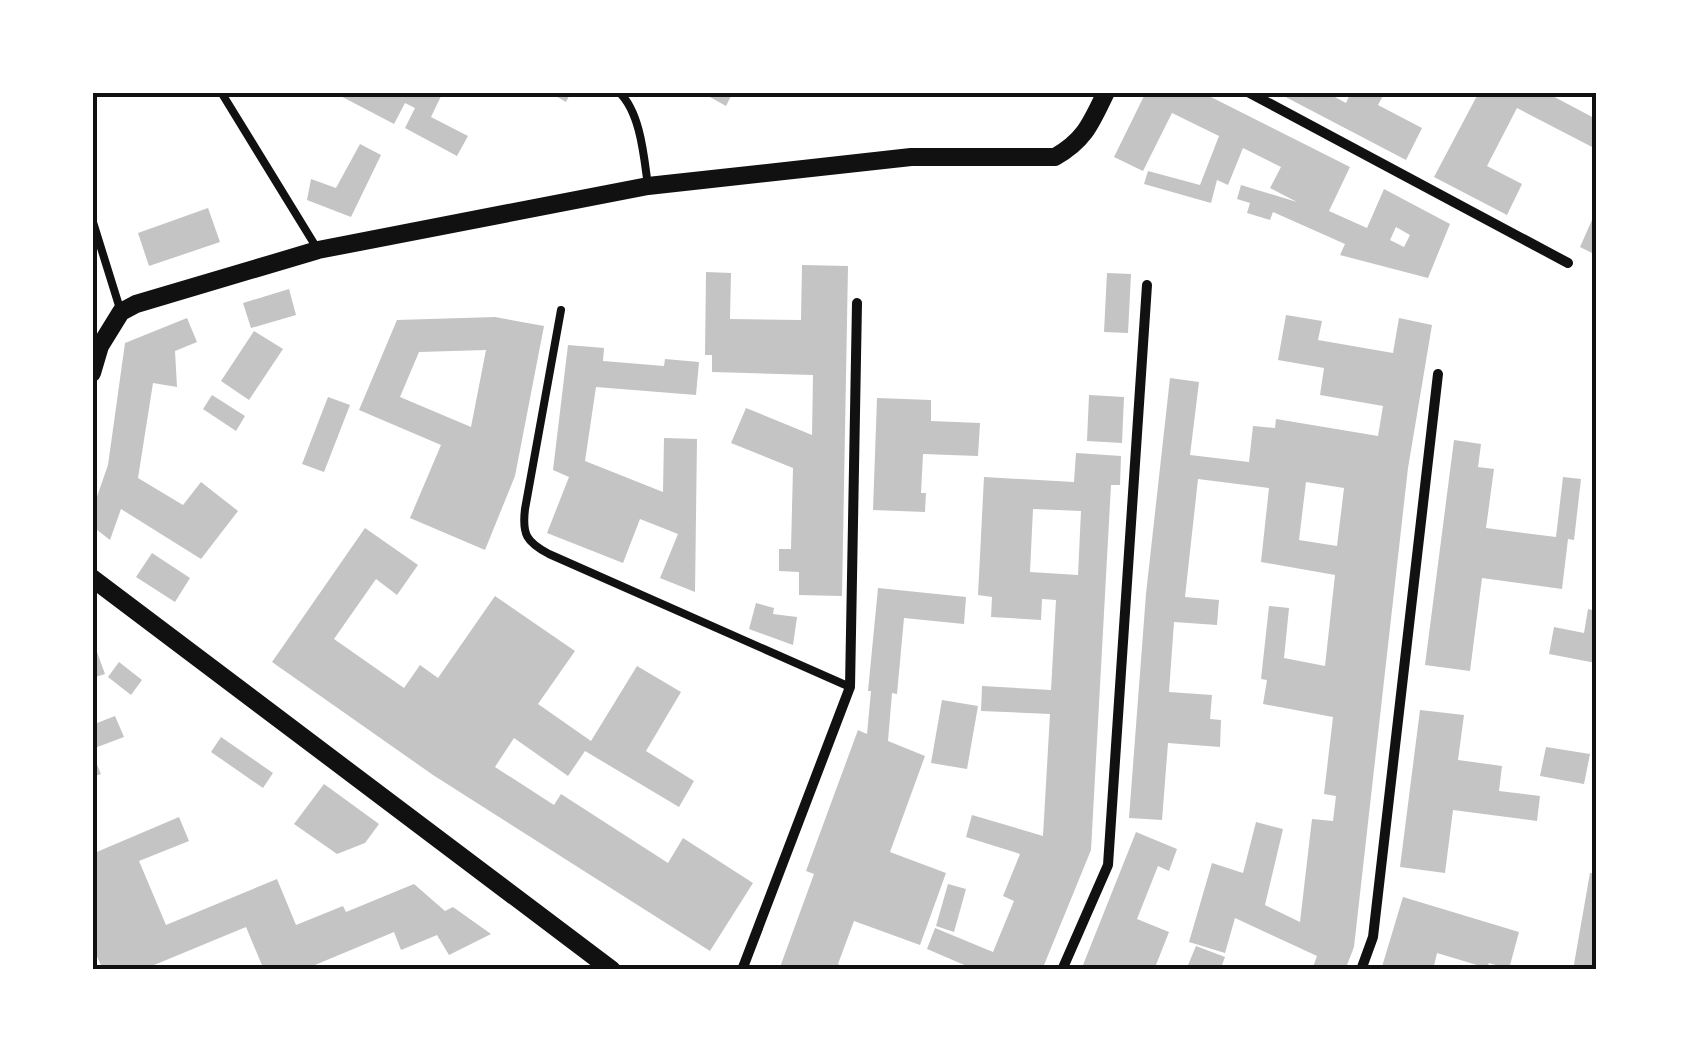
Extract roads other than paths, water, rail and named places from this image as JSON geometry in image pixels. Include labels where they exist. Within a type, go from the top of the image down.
[{"type":"street","points":[[92,373],[100,346],[121,312],[136,304],[318,250],[648,186],[910,157],[1055,157],[1087,132],[1106,92]]},
{"type":"street","points":[[1248,92],[1568,263]]},
{"type":"street","points":[[1062,970],[1108,866],[1147,286]]},
{"type":"street","points":[[742,970],[850,687],[857,303]]},
{"type":"street","points":[[1360,970],[1373,937],[1438,374]]},
{"type":"street","points":[[92,578],[612,970]]},
{"type":"lane","points":[[221,92],[318,250]]},
{"type":"lane","points":[[619,92],[628,100],[641,140],[648,186]]},
{"type":"lane","points":[[92,219],[121,312]]},
{"type":"lane","points":[[561,310],[524,509],[523,528],[528,540],[548,554],[850,687]]}]
